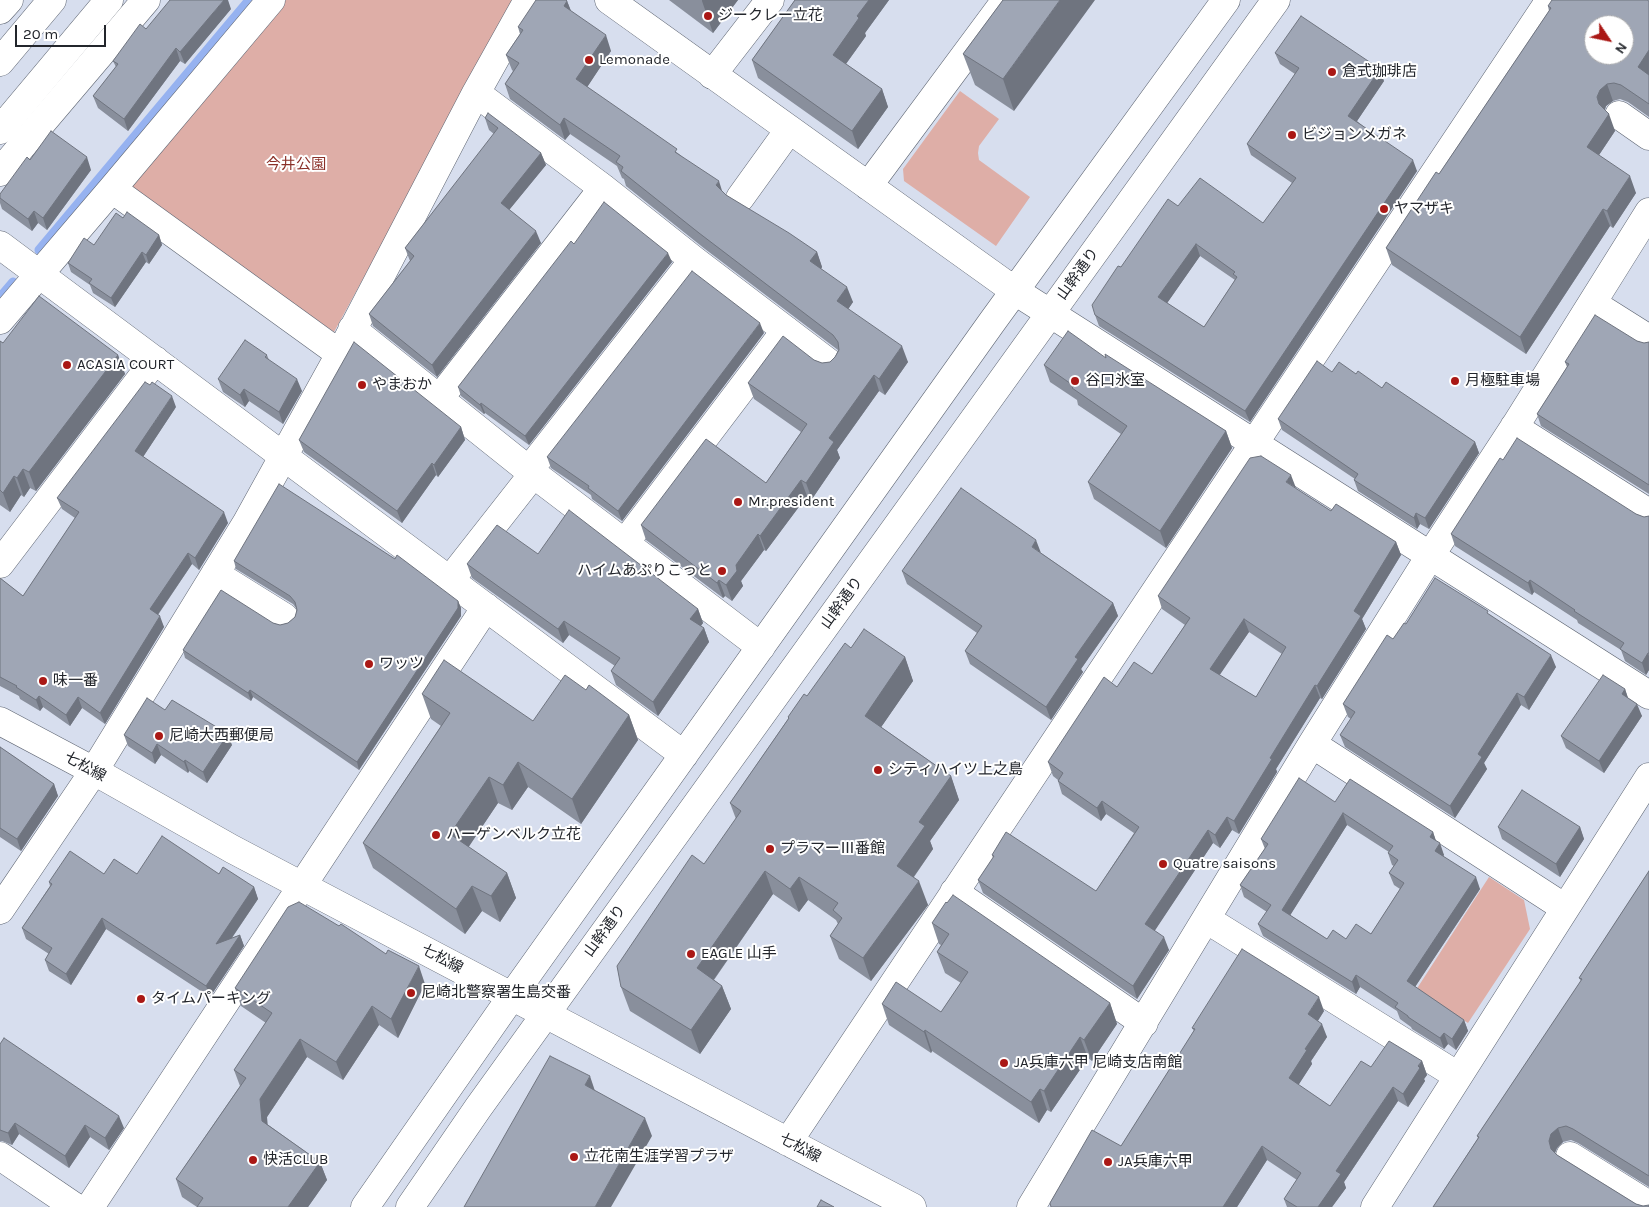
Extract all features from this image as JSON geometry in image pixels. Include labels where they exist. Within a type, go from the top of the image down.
[{"type":"main road","points":[[0,10],[8,0]]},
{"type":"main road","points":[[0,62],[52,0]]},
{"type":"main road","points":[[0,130],[108,0]]},
{"type":"main road","points":[[0,172],[146,0]]},
{"type":"main road","points":[[0,320],[271,0]]},
{"type":"main road","points":[[0,910],[94,771],[247,522],[340,354],[476,93],[528,0]]},
{"type":"main road","points":[[609,0],[1015,291],[1649,695]]},
{"type":"main road","points":[[712,75],[770,0]]},
{"type":"main road","points":[[868,186],[1006,0]]},
{"type":"main road","points":[[365,1207],[512,996],[1015,291],[1226,0]]},
{"type":"main road","name":"山幹通り","points":[[410,1207],[546,1013],[1276,0]]},
{"type":"main road","points":[[788,1142],[1550,0]]},
{"type":"main road","points":[[476,93],[603,188],[829,363]]},
{"type":"main road","points":[[1619,115],[1649,136]]},
{"type":"main road","points":[[740,198],[789,130]]},
{"type":"main road","points":[[440,399],[603,188]]},
{"type":"main road","points":[[112,189],[340,354]]},
{"type":"main road","points":[[1031,1207],[1312,744],[1649,212]]},
{"type":"main road","points":[[0,244],[684,755]]},
{"type":"main road","points":[[450,580],[530,478],[533,465],[688,267],[695,261]]},
{"type":"main road","points":[[1592,303],[1649,339]]},
{"type":"main road","points":[[352,329],[531,472],[761,647]]},
{"type":"main road","points":[[624,544],[786,330]]},
{"type":"main road","points":[[0,564],[155,360]]},
{"type":"main road","points":[[1514,427],[1649,513]]},
{"type":"main road","points":[[215,574],[284,617]]},
{"type":"main road","points":[[90,1207],[486,607]]},
{"type":"main road","name":"七松線","points":[[0,720],[232,849],[912,1207]]},
{"type":"main road","points":[[1312,744],[1565,908]]},
{"type":"main road","points":[[1374,1207],[1649,777]]},
{"type":"main road","points":[[954,892],[1144,1023]]},
{"type":"main road","points":[[1206,919],[1458,1076]]},
{"type":"main road","points":[[0,1156],[75,1207]]},
{"type":"main road","points":[[1570,1156],[1649,1205]]},
{"type":"green space","name":"今井公園","points":[[286,0],[515,0],[334,332],[130,189]]},
{"type":"green space","points":[[960,91],[999,119],[979,146],[979,160],[1030,197],[996,246],[904,181],[903,169]]},
{"type":"green space","points":[[1489,877],[1524,900],[1530,929],[1468,1023],[1416,990]]},
{"type":"building","points":[[170,0],[224,0],[180,52],[176,48],[124,119],[93,96],[118,64],[113,61],[140,24],[146,29]]},
{"type":"building","points":[[536,0],[566,0],[564,6],[606,35],[576,79],[677,149],[675,152],[719,181],[716,185],[726,195],[817,252],[810,261],[847,287],[837,301],[902,346],[879,379],[874,375],[829,438],[834,442],[806,483],[801,480],[760,536],[758,534],[736,565],[737,571],[726,585],[719,580],[717,583],[641,525],[706,439],[766,483],[807,424],[748,383],[783,336],[814,360],[822,363],[830,362],[835,357],[839,350],[838,342],[833,335],[621,171],[623,167],[616,162],[620,156],[564,118],[560,125],[505,84],[519,63],[506,55],[523,30],[518,27]]},
{"type":"building","points":[[795,0],[869,0],[833,55],[882,89],[852,131],[752,60]]},
{"type":"building","points":[[1003,0],[1060,0],[1003,79],[963,54]]},
{"type":"building","points":[[1552,0],[1649,1],[1649,50],[1638,67],[1649,75],[1649,104],[1621,85],[1614,83],[1607,84],[1600,90],[1597,97],[1599,104],[1609,114],[1587,147],[1630,176],[1607,211],[1603,209],[1520,337],[1386,248],[1436,172],[1439,174],[1551,8],[1548,6]]},
{"type":"building","points":[[1301,16],[1380,69],[1348,116],[1413,160],[1245,411],[1095,315],[1092,305],[1118,266],[1121,267],[1168,199],[1178,206],[1200,178],[1263,223],[1296,178],[1247,144],[1299,68],[1275,53]],"holes":[[[1196,244],[1235,272],[1233,274],[1237,277],[1204,327],[1158,297]]]},
{"type":"building","points":[[488,113],[541,153],[501,203],[536,231],[432,365],[369,314],[414,256],[405,248],[498,128],[485,118]]},
{"type":"building","points":[[51,131],[87,157],[43,218],[34,211],[28,219],[0,198],[0,194],[27,157],[30,160]]},
{"type":"building","points":[[604,202],[668,253],[525,436],[481,403],[480,405],[458,387],[571,241],[574,244]]},
{"type":"building","points":[[127,212],[159,235],[146,255],[142,252],[111,298],[89,283],[92,279],[68,263],[84,238],[94,245],[116,213],[123,218]]},
{"type":"building","points":[[692,271],[760,323],[618,511],[588,488],[589,486],[547,457]]},
{"type":"building","points":[[39,296],[118,355],[29,472],[23,469],[17,478],[14,476],[3,493],[0,490],[0,341],[3,343]]},
{"type":"building","points":[[1595,315],[1637,341],[1649,342],[1649,485],[1537,414],[1569,364],[1565,362]]},
{"type":"building","points":[[1068,331],[1106,358],[1105,354],[1226,431],[1160,531],[1088,482],[1127,426],[1072,388],[1074,386],[1044,365]]},
{"type":"building","points":[[245,340],[267,355],[265,357],[297,379],[279,412],[244,389],[240,395],[218,379]]},
{"type":"building","points":[[354,342],[461,427],[434,465],[432,463],[397,511],[299,440]]},
{"type":"building","points":[[1317,361],[1332,372],[1339,362],[1356,374],[1358,371],[1382,388],[1386,382],[1475,442],[1425,518],[1416,513],[1414,518],[1354,480],[1358,474],[1278,419]]},
{"type":"building","points":[[145,382],[150,385],[152,382],[172,396],[135,451],[224,512],[195,558],[188,553],[150,609],[160,616],[100,713],[78,697],[66,715],[39,696],[36,700],[17,686],[0,677],[0,578],[23,596],[79,512],[57,498]]},
{"type":"building","points":[[1517,438],[1636,514],[1644,517],[1649,516],[1649,653],[1642,663],[1620,649],[1624,643],[1530,580],[1528,583],[1451,534],[1500,458],[1503,460]]},
{"type":"building","points":[[1261,456],[1291,475],[1286,482],[1331,511],[1336,504],[1396,542],[1354,611],[1361,616],[1317,686],[1315,685],[1234,821],[1227,817],[1215,835],[1208,830],[1145,924],[1164,937],[1133,986],[978,880],[994,856],[992,855],[1006,832],[1096,891],[1139,827],[1102,801],[1097,808],[1058,781],[1063,773],[1048,762],[1104,677],[1117,687],[1134,662],[1152,674],[1190,618],[1158,596],[1250,458]],"holes":[[[1244,619],[1286,647],[1256,697],[1210,669]]]},
{"type":"building","points":[[279,484],[395,559],[397,555],[458,601],[458,608],[357,762],[250,690],[248,693],[183,650],[221,590],[273,623],[280,625],[288,623],[295,617],[297,610],[295,602],[290,596],[234,561]]},
{"type":"building","points":[[961,488],[1036,540],[1032,547],[1113,603],[1075,657],[1078,659],[1046,707],[965,651],[982,626],[902,571]]},
{"type":"building","points":[[569,510],[698,609],[690,619],[704,628],[653,702],[611,671],[620,658],[564,621],[558,629],[467,564],[497,525],[538,554]]},
{"type":"building","points":[[1435,578],[1488,611],[1487,613],[1551,655],[1524,697],[1517,693],[1478,754],[1482,757],[1450,806],[1340,735],[1355,712],[1343,704],[1387,635],[1393,639],[1404,623],[1406,624]]},
{"type":"building","points":[[864,629],[905,657],[865,716],[951,776],[919,822],[925,826],[897,866],[919,881],[863,958],[830,936],[842,918],[833,910],[838,903],[799,877],[790,889],[765,871],[697,968],[722,986],[691,1030],[621,987],[617,966],[692,855],[704,864],[741,811],[730,803],[804,694],[807,696],[845,643],[851,648]]},
{"type":"building","points":[[444,660],[533,721],[565,675],[586,690],[589,685],[629,715],[572,799],[518,762],[503,785],[489,777],[450,834],[507,873],[491,896],[472,886],[456,909],[363,843],[450,713],[422,694]]},
{"type":"building","points":[[1603,675],[1625,689],[1622,694],[1637,704],[1599,761],[1561,736]]},
{"type":"building","points":[[147,698],[165,710],[172,700],[228,734],[203,772],[157,744],[152,753],[124,735]]},
{"type":"building","points":[[0,747],[54,784],[17,839],[0,828]]},
{"type":"building","points":[[1299,778],[1335,802],[1350,779],[1433,832],[1430,837],[1440,843],[1435,851],[1476,877],[1407,981],[1464,1020],[1452,1039],[1444,1033],[1440,1038],[1408,1017],[1395,1007],[1398,1003],[1356,975],[1352,982],[1258,924],[1271,905],[1240,885],[1268,844],[1261,839]],"holes":[[[1343,813],[1393,846],[1388,853],[1398,860],[1389,873],[1404,883],[1371,934],[1356,924],[1346,939],[1333,930],[1327,939],[1282,910]]]},
{"type":"building","points":[[1522,790],[1580,827],[1556,864],[1498,827]]},
{"type":"building","points":[[162,836],[219,874],[223,867],[254,887],[216,944],[240,935],[206,986],[102,918],[66,974],[45,960],[52,948],[22,928],[52,884],[49,882],[70,851],[104,874],[114,859],[137,874]]},
{"type":"building","points":[[1649,871],[1649,1176],[1566,1126],[1558,1128],[1551,1134],[1549,1141],[1551,1149],[1557,1155],[1636,1204],[1649,1205],[1649,1207],[1433,1207],[1479,1137],[1477,1136],[1582,979],[1579,978]]},
{"type":"building","points":[[953,895],[1110,1003],[1084,1040],[1080,1037],[1044,1091],[1040,1089],[1031,1102],[925,1030],[924,1032],[882,1004],[896,982],[941,1012],[968,972],[937,952],[949,934],[932,923]]},
{"type":"building","points":[[299,902],[339,926],[341,924],[386,954],[388,950],[419,966],[391,1019],[372,1006],[336,1062],[300,1039],[260,1099],[262,1121],[320,1162],[288,1207],[197,1207],[203,1198],[176,1179],[246,1078],[234,1070],[272,1013],[235,988],[288,907]]},
{"type":"building","points":[[1242,949],[1319,997],[1308,1014],[1322,1024],[1289,1078],[1330,1106],[1361,1061],[1371,1067],[1389,1041],[1422,1061],[1418,1066],[1420,1068],[1403,1094],[1393,1087],[1336,1171],[1341,1174],[1318,1207],[1297,1207],[1284,1199],[1301,1173],[1262,1146],[1223,1207],[1051,1207],[1050,1203],[1092,1130],[1121,1146],[1195,1029],[1192,1028]]},
{"type":"building","points":[[4,1038],[119,1116],[105,1138],[85,1125],[65,1156],[15,1123],[8,1133],[0,1130],[0,1044]]},
{"type":"building","name":"立花南生涯学習プラザ","points":[[550,1056],[590,1076],[585,1085],[645,1118],[595,1207],[464,1207]]},
{"type":"building","points":[[821,1200],[834,1207],[817,1207]]},
{"type":"waterway","points":[[39,250],[249,0]]},
{"type":"waterway","points":[[0,297],[13,282]]},
{"type":"place","name":"ジークレー立花","points":[[708,16]]},
{"type":"place","name":"Lemonade","points":[[589,60]]},
{"type":"place","name":"倉式珈琲店","points":[[1332,72]]},
{"type":"place","name":"ビジョンメガネ","points":[[1292,135]]},
{"type":"place","name":"ヤマザキ","points":[[1384,209]]},
{"type":"place","name":"ACASIA COURT","points":[[67,365]]},
{"type":"place","name":"谷口氷室","points":[[1075,381]]},
{"type":"place","name":"月極駐車場","points":[[1455,381]]},
{"type":"place","name":"やまおか","points":[[362,385]]},
{"type":"place","name":"Mr.president","points":[[738,502]]},
{"type":"place","name":"ハイムあぷりこっと","points":[[722,571]]},
{"type":"place","name":"ワッツ","points":[[369,664]]},
{"type":"place","name":"味一番","points":[[43,681]]},
{"type":"place","name":"尼崎大西郵便局","points":[[159,736]]},
{"type":"place","name":"シティハイツ上之島","points":[[878,770]]},
{"type":"place","name":"ハーゲンベルク立花","points":[[436,835]]},
{"type":"place","name":"プラマーⅢ番館","points":[[770,849]]},
{"type":"place","name":"Quatre saisons","points":[[1163,864]]},
{"type":"place","name":"EAGLE 山手","points":[[691,954]]},
{"type":"place","name":"尼崎北警察署生島交番","points":[[411,993]]},
{"type":"place","name":"タイムパーキング","points":[[141,999]]},
{"type":"place","name":"JA兵庫六甲 尼崎支店南館","points":[[1004,1063]]},
{"type":"place","name":"立花南生涯学習プラザ","points":[[574,1157]]},
{"type":"place","name":"快活CLUB","points":[[253,1160]]},
{"type":"place","name":"JA兵庫六甲","points":[[1108,1162]]}]
